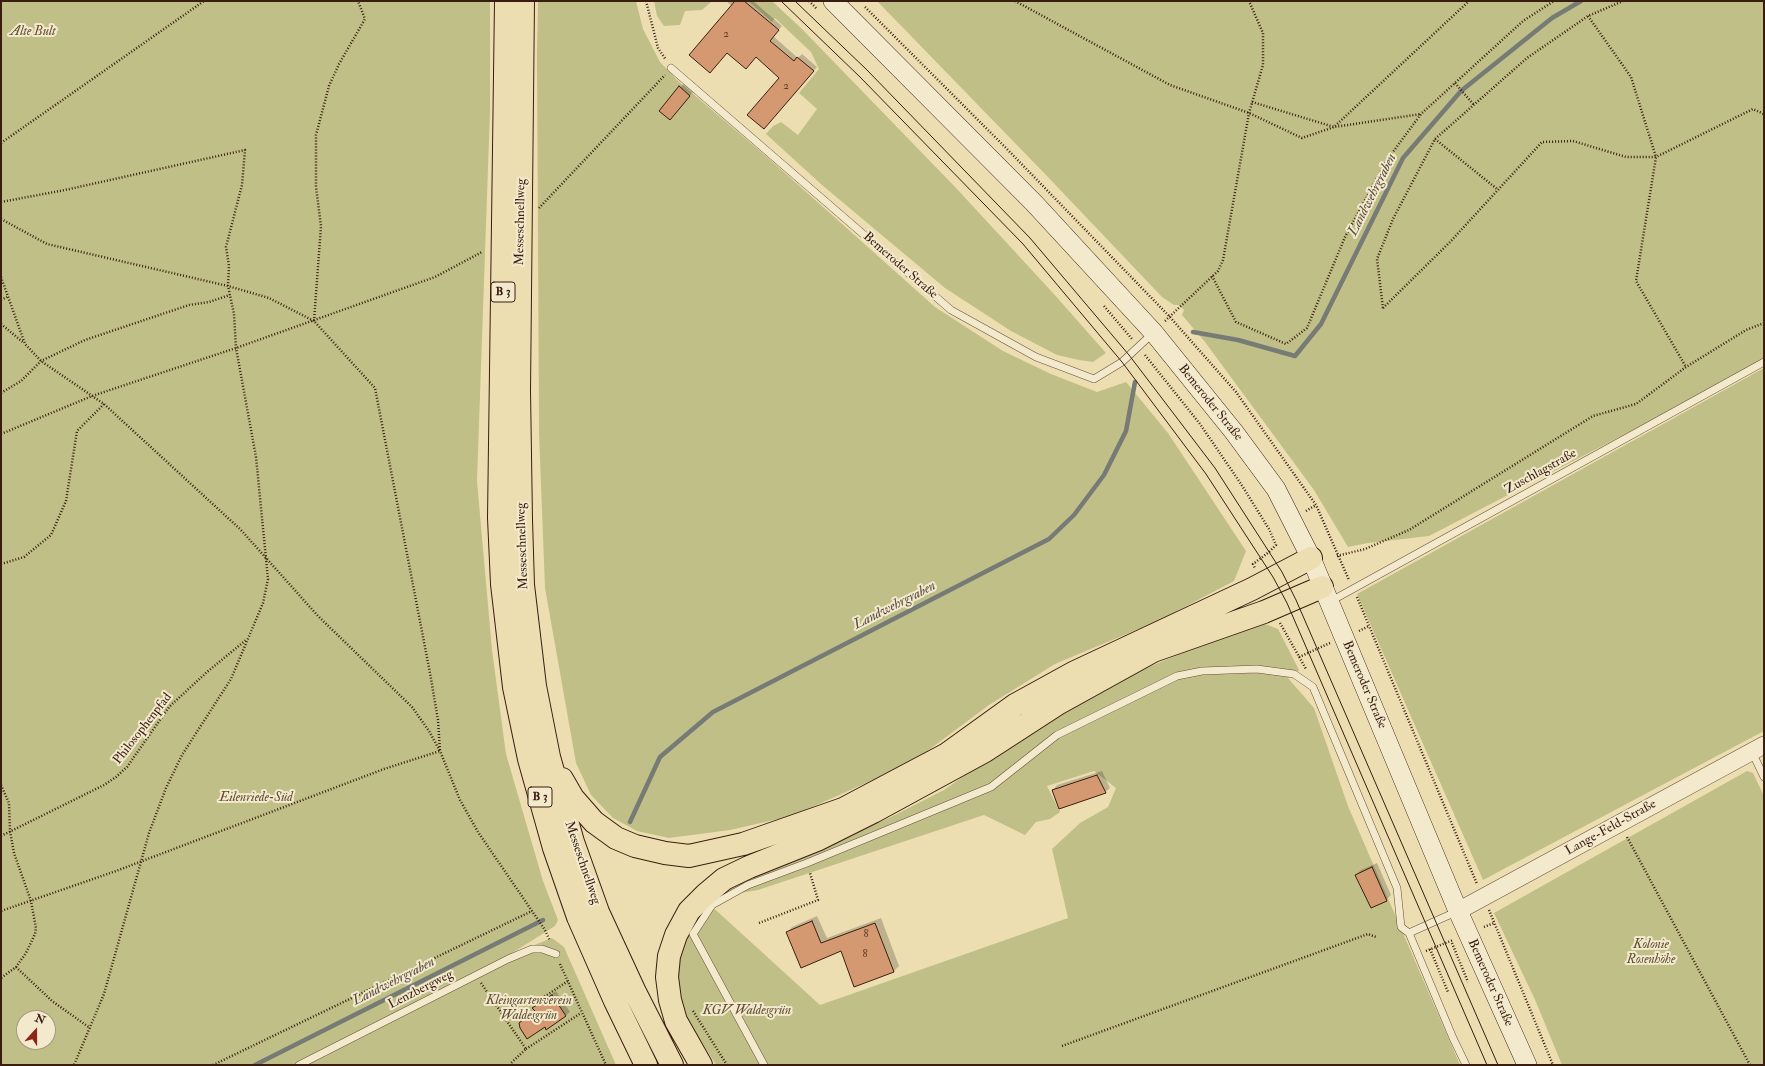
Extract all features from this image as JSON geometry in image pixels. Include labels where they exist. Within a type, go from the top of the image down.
[{"type":"highway","name":"Messeschnellweg","points":[[506,1],[499,518],[502,584],[514,687],[529,759],[554,848],[578,917],[615,1001],[646,1065]]},
{"type":"highway","name":"Messeschnellweg","points":[[523,1],[519,390],[521,520],[523,585],[534,686],[549,757],[573,842],[598,912],[635,992],[672,1065]]},
{"type":"highway","points":[[549,757],[573,798],[594,822],[616,838],[634,846],[665,853],[689,856],[743,844],[793,828],[843,809],[947,754],[1015,705],[1076,672],[1252,589],[1311,558]]},
{"type":"highway","points":[[701,1065],[676,1021],[670,1000],[667,977],[669,956],[676,934],[689,911],[724,879],[749,866],[818,839],[873,812],[985,751],[1059,703],[1153,651],[1264,612],[1326,594]]},
{"type":"main road","name":"Bemeroder Straße","points":[[833,1],[969,136],[1154,333],[1234,432],[1276,489],[1311,558],[1458,911],[1527,1065]]},
{"type":"street","name":"Lange-Feld-Straße","points":[[1458,911],[1758,748]]},
{"type":"lane","name":"Bemeroder Straße","points":[[672,68],[951,310],[1030,354],[1094,379],[1122,362],[1154,333]]},
{"type":"lane","name":"Zuschlagstraße","points":[[1326,594],[1354,588],[1764,362]]},
{"type":"lane","points":[[764,1065],[692,934],[712,905],[748,885],[807,863],[990,787],[1057,735],[1177,676],[1202,671],[1257,669],[1294,674],[1313,687],[1397,888],[1401,927],[1409,933],[1453,1038],[1466,1065]]},
{"type":"lane","points":[[1758,748],[1764,777]]},
{"type":"lane","points":[[1409,933],[1458,911]]},
{"type":"lane","name":"Lenzbergweg","points":[[299,1065],[508,959],[532,949],[542,948],[556,954]]},
{"type":"path","points":[[1,143],[204,1]]},
{"type":"path","points":[[314,321],[321,226],[316,187],[316,135],[329,86],[339,64],[365,19],[358,1]]},
{"type":"path","points":[[539,208],[672,68],[658,48],[646,1]]},
{"type":"path","points":[[1015,1],[1170,85],[1249,113],[1302,138],[1334,127],[1421,114]]},
{"type":"path","points":[[1154,333],[1218,271],[1223,260],[1249,113],[1263,65],[1263,33],[1249,1]]},
{"type":"path","points":[[1334,127],[1469,1]]},
{"type":"path","points":[[1212,276],[1236,322],[1286,344],[1307,328],[1345,237],[1387,160],[1421,114],[1523,21],[1554,1]]},
{"type":"path","points":[[1623,1],[1588,16],[1527,58],[1435,139],[1393,219],[1377,259],[1383,308],[1450,242],[1497,189],[1542,142],[1573,141],[1626,157],[1656,157],[1753,109],[1764,114]]},
{"type":"path","points":[[1588,16],[1632,77],[1656,157],[1636,281],[1686,367]]},
{"type":"path","points":[[1455,83],[1474,104]]},
{"type":"path","points":[[1252,102],[1334,127]]},
{"type":"path","points":[[1435,139],[1497,189]]},
{"type":"path","points":[[1,202],[65,190],[245,150],[242,185],[226,247],[229,266],[228,286],[234,314],[236,348],[256,457],[268,579],[263,603],[246,640],[231,679],[182,755],[169,781],[149,833],[108,981],[74,1065]]},
{"type":"path","points":[[1,219],[47,244],[228,286],[269,298],[314,321],[375,388],[430,673],[438,720],[440,751]]},
{"type":"path","points":[[1,434],[92,396],[314,321],[439,275],[482,252]]},
{"type":"path","points":[[1,277],[25,344]]},
{"type":"path","points":[[1,393],[20,381],[41,361],[85,340],[189,305],[209,302],[230,295]]},
{"type":"path","points":[[1,300],[7,297]]},
{"type":"path","points":[[1337,556],[1365,549],[1409,530],[1593,416],[1636,404],[1686,367],[1746,330],[1764,323]]},
{"type":"path","points":[[1,324],[25,344],[41,361],[104,404],[241,530],[266,556],[318,616],[412,707],[430,731],[460,800],[478,832],[545,930]]},
{"type":"path","points":[[1163,375],[1200,424],[1241,484],[1269,529]]},
{"type":"path","points":[[1,564],[24,557],[51,535],[66,501],[77,431],[104,404]]},
{"type":"path","points":[[1354,588],[1553,1065]]},
{"type":"path","name":"Philosophenpfad","points":[[1,836],[104,785],[116,777],[127,767],[168,707],[246,640]]},
{"type":"path","points":[[1,911],[141,861],[384,770],[440,751]]},
{"type":"path","points":[[1,785],[9,803],[10,831],[14,853],[35,915],[35,934],[26,953],[16,967],[1,978]]},
{"type":"path","points":[[1619,823],[1750,1065]]},
{"type":"path","points":[[759,922],[818,900],[807,863]]},
{"type":"path","points":[[213,1065],[532,911]]},
{"type":"path","points":[[1062,1046],[1368,934],[1376,937]]},
{"type":"path","points":[[1451,941],[1468,982]]},
{"type":"path","points":[[1430,949],[1448,992]]},
{"type":"path","points":[[556,954],[581,1013],[606,1065]]},
{"type":"path","points":[[16,967],[52,1001],[90,1028]]},
{"type":"path","points":[[476,976],[526,1050]]},
{"type":"path","points":[[532,1005],[568,981]]},
{"type":"path","points":[[691,1004],[693,1010],[727,1065]]},
{"type":"path","points":[[512,1065],[511,1063],[526,1050],[581,1013]]},
{"type":"green space","name":"Eilenriede-Süd","points":[[1,1],[490,1],[490,111],[477,481],[492,650],[506,754],[543,881],[558,920],[555,926],[509,955],[552,938],[564,947],[616,1065],[1,1065]]},
{"type":"green space","points":[[538,1],[636,1],[643,29],[660,62],[678,81],[767,157],[935,307],[1003,351],[1051,374],[1097,392],[1126,382],[1168,433],[1246,551],[1234,581],[1160,620],[1055,664],[989,705],[922,755],[875,779],[792,816],[730,830],[669,838],[637,831],[613,818],[591,795],[576,763],[545,588],[539,433]]},
{"type":"green space","points":[[654,1],[711,2],[702,10],[685,11],[680,25],[664,26],[657,16]]},
{"type":"green space","points":[[748,1],[772,1],[803,30],[957,189],[1106,353],[1093,362],[1057,355],[1011,331],[945,288],[822,185],[766,134],[773,126],[781,122],[798,135],[817,109],[799,93],[819,69],[811,52],[775,18],[772,22]]},
{"type":"green space","points":[[877,1],[1764,1],[1764,362],[1429,536],[1368,543],[1348,547],[1314,490],[1205,342],[1182,315],[1184,310],[1179,305],[1174,305],[1162,297]]},
{"type":"green space","points":[[1764,368],[1764,731],[1483,880],[1357,594]]},
{"type":"green space","name":"KGV Waldesgrün","points":[[1265,624],[1278,629],[1299,670],[1288,678],[1314,708],[1348,806],[1460,1065],[716,1065],[685,1015],[678,987],[680,955],[687,935],[707,902],[820,1005],[1068,918],[1052,849],[1080,823],[1108,807],[1116,788],[1094,771],[1047,786],[1060,812],[1050,819],[1036,822],[1025,835],[984,815],[758,890],[728,895],[733,884],[889,818],[944,790],[1025,733],[1104,685],[1183,653]]},
{"type":"green space","name":"Kolonie Rosenhöhe","points":[[1747,771],[1753,773],[1764,796],[1764,1065],[1562,1065],[1536,1002],[1494,913]]},
{"type":"building","points":[[735,1],[744,1],[779,30],[770,41],[794,61],[797,57],[814,71],[764,129],[747,115],[779,78],[756,57],[746,69],[727,53],[710,73],[689,55]]},
{"type":"building","points":[[679,86],[690,96],[670,120],[659,111]]},
{"type":"building","points":[[1097,775],[1106,793],[1059,809],[1052,790]]},
{"type":"building","points":[[1372,867],[1387,901],[1371,908],[1355,875]]},
{"type":"building","points":[[812,921],[821,943],[875,923],[894,972],[854,987],[841,951],[801,968],[786,932]]},
{"type":"building","points":[[552,995],[566,1016],[546,1030],[545,1027],[527,1039],[520,1028],[519,1023],[535,1011],[532,1008]]},
{"type":"waterway","name":"Landwehrgraben","points":[[1193,332],[1238,340],[1295,356],[1321,324],[1403,158],[1461,91],[1552,18],[1581,1]]},
{"type":"waterway","name":"Landwehrgraben","points":[[630,822],[660,757],[713,712],[1049,539],[1074,515],[1104,475],[1126,431],[1135,382]]},
{"type":"waterway","name":"Landwehrgraben","points":[[255,1065],[543,920]]},
{"type":"tram line","points":[[781,1],[860,77],[1023,244],[1122,362],[1206,474],[1273,577],[1287,603],[1487,1065]]},
{"type":"tram line","points":[[795,1],[867,70],[1030,238],[1129,355],[1215,468],[1282,572],[1296,600],[1498,1065]]},
{"type":"park label","name":"Alte Bult","points":[[33,32]]},
{"type":"park label","name":"Kleingartenverein Waldesgrün","points":[[529,1008]]}]
